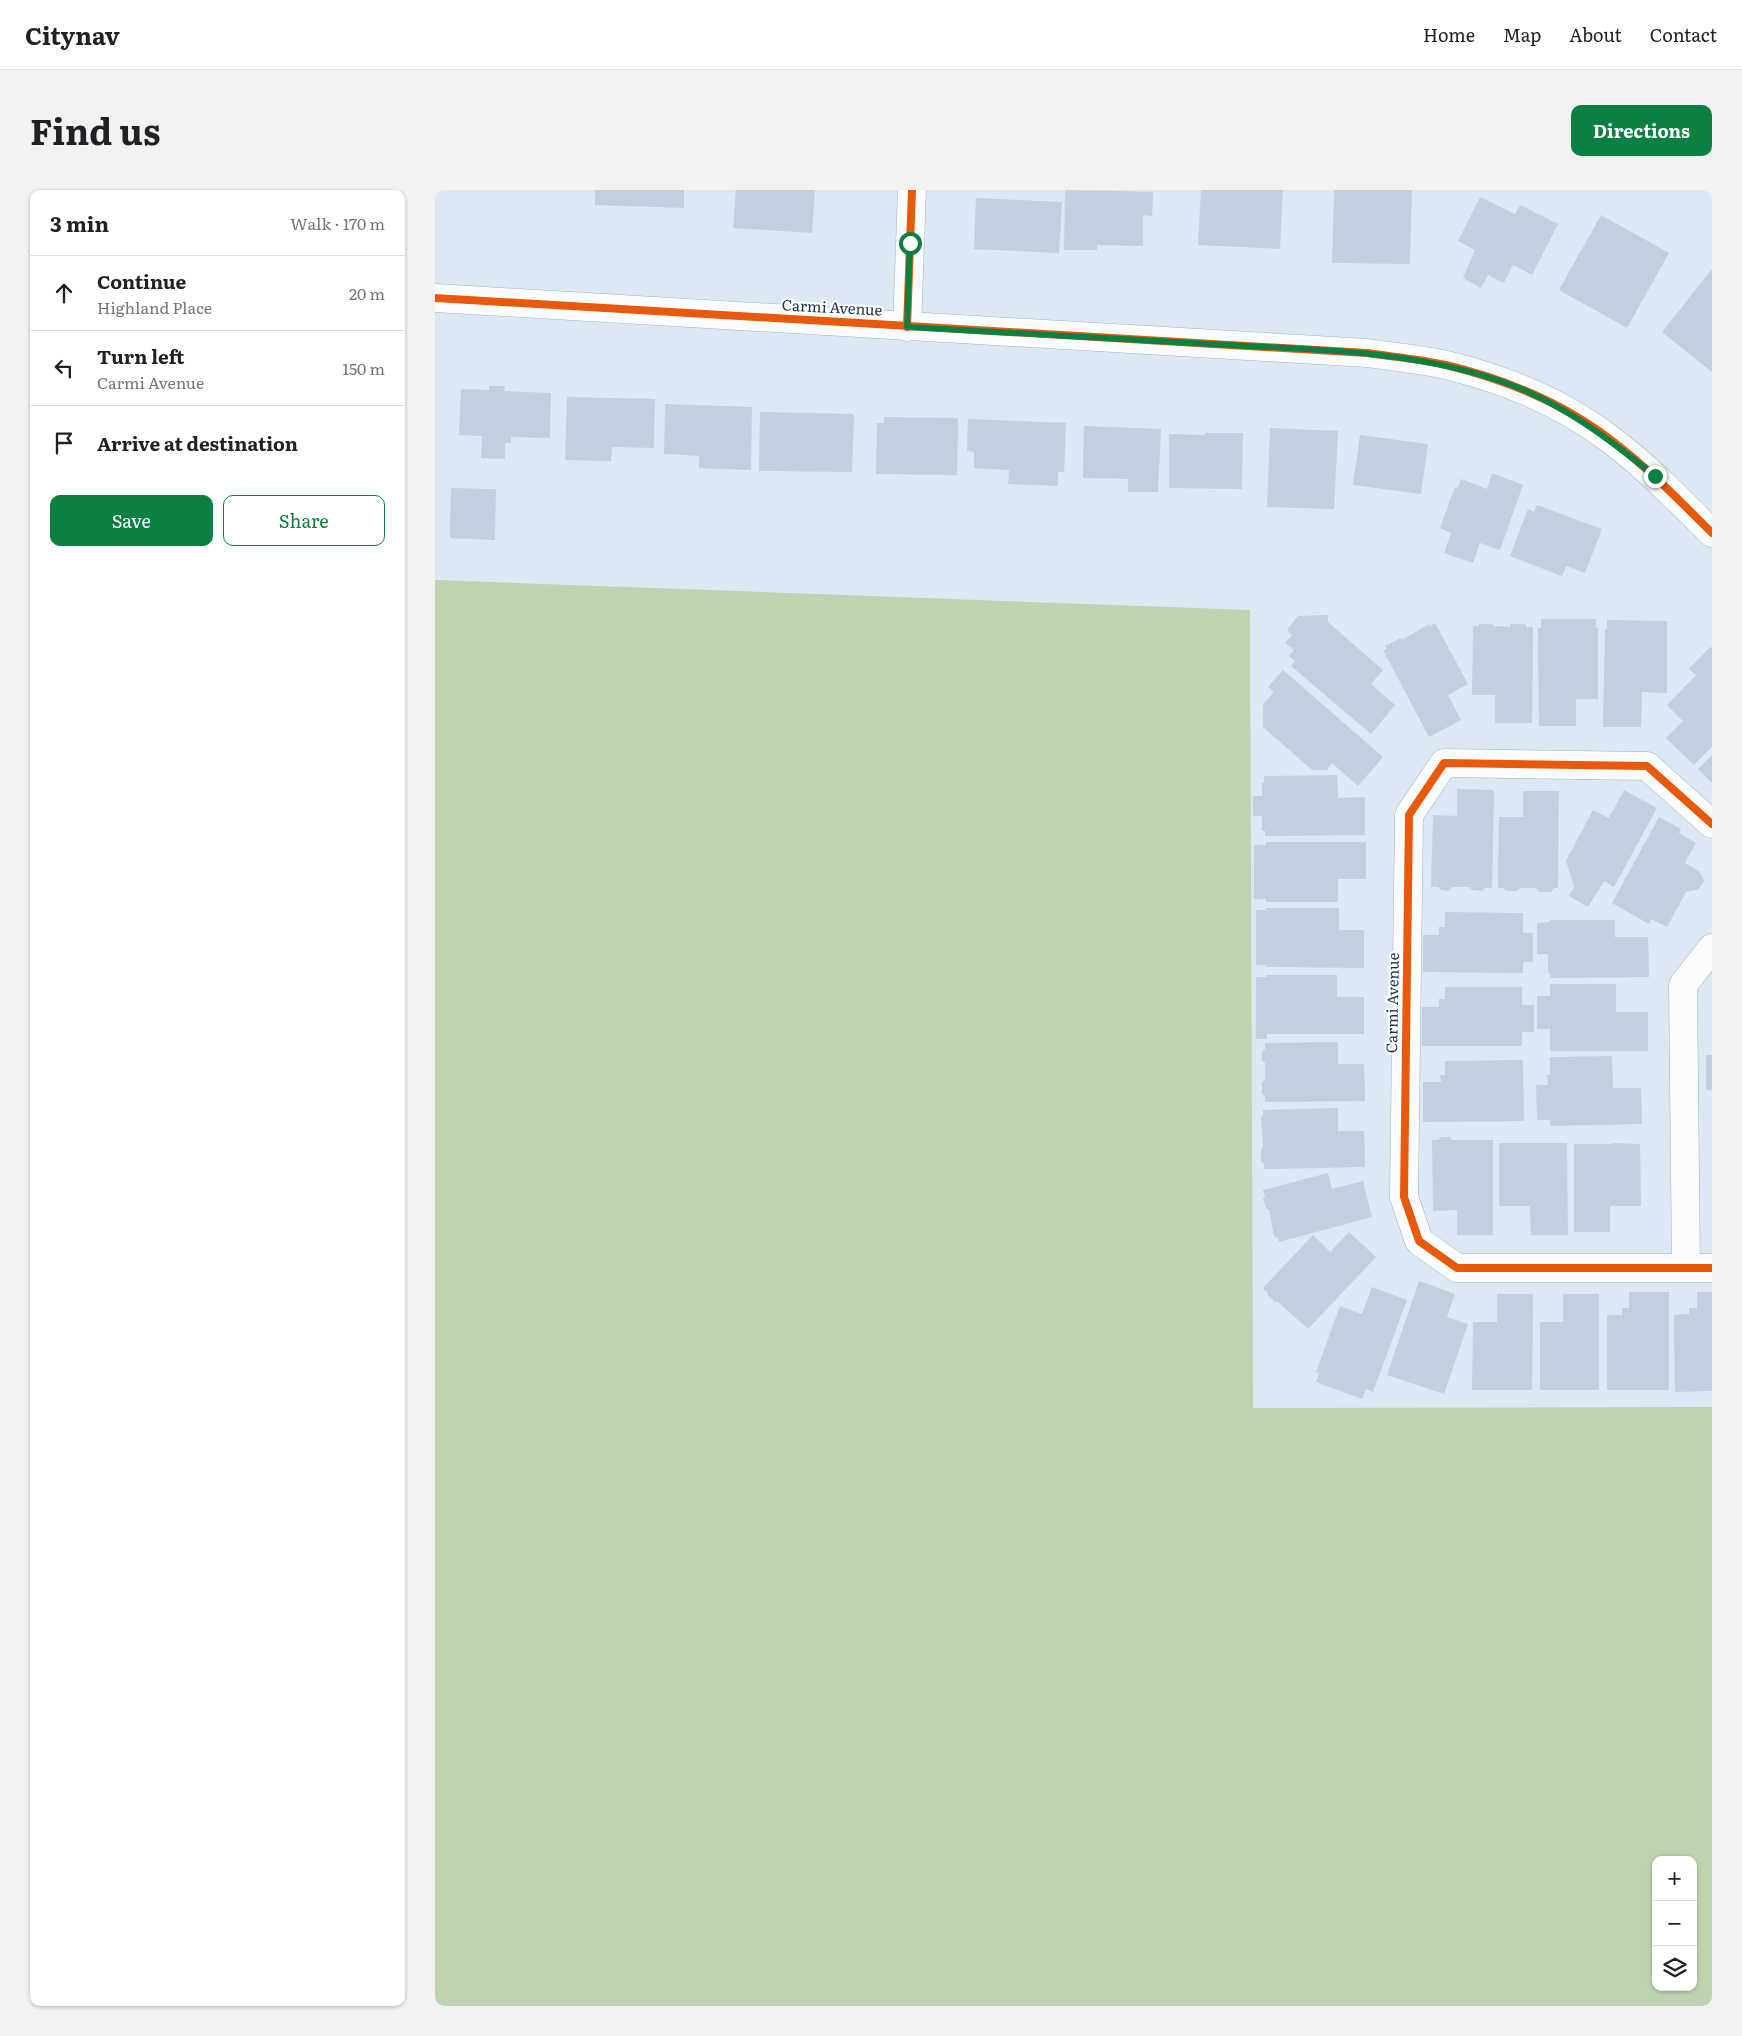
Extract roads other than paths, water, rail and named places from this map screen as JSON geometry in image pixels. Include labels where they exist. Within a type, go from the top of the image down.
[{"type":"street","points":[[907,327],[912,190]]},
{"type":"street","name":"Carmi Avenue","points":[[435,298],[1367,353],[1445,365],[1507,383],[1561,408],[1610,439],[1647,470],[1712,533]]},
{"type":"street","name":"Carmi Avenue","points":[[1712,824],[1647,766],[1444,763],[1409,815],[1405,1197],[1419,1241],[1457,1268],[1699,1268],[1683,984],[1712,948]]}]
